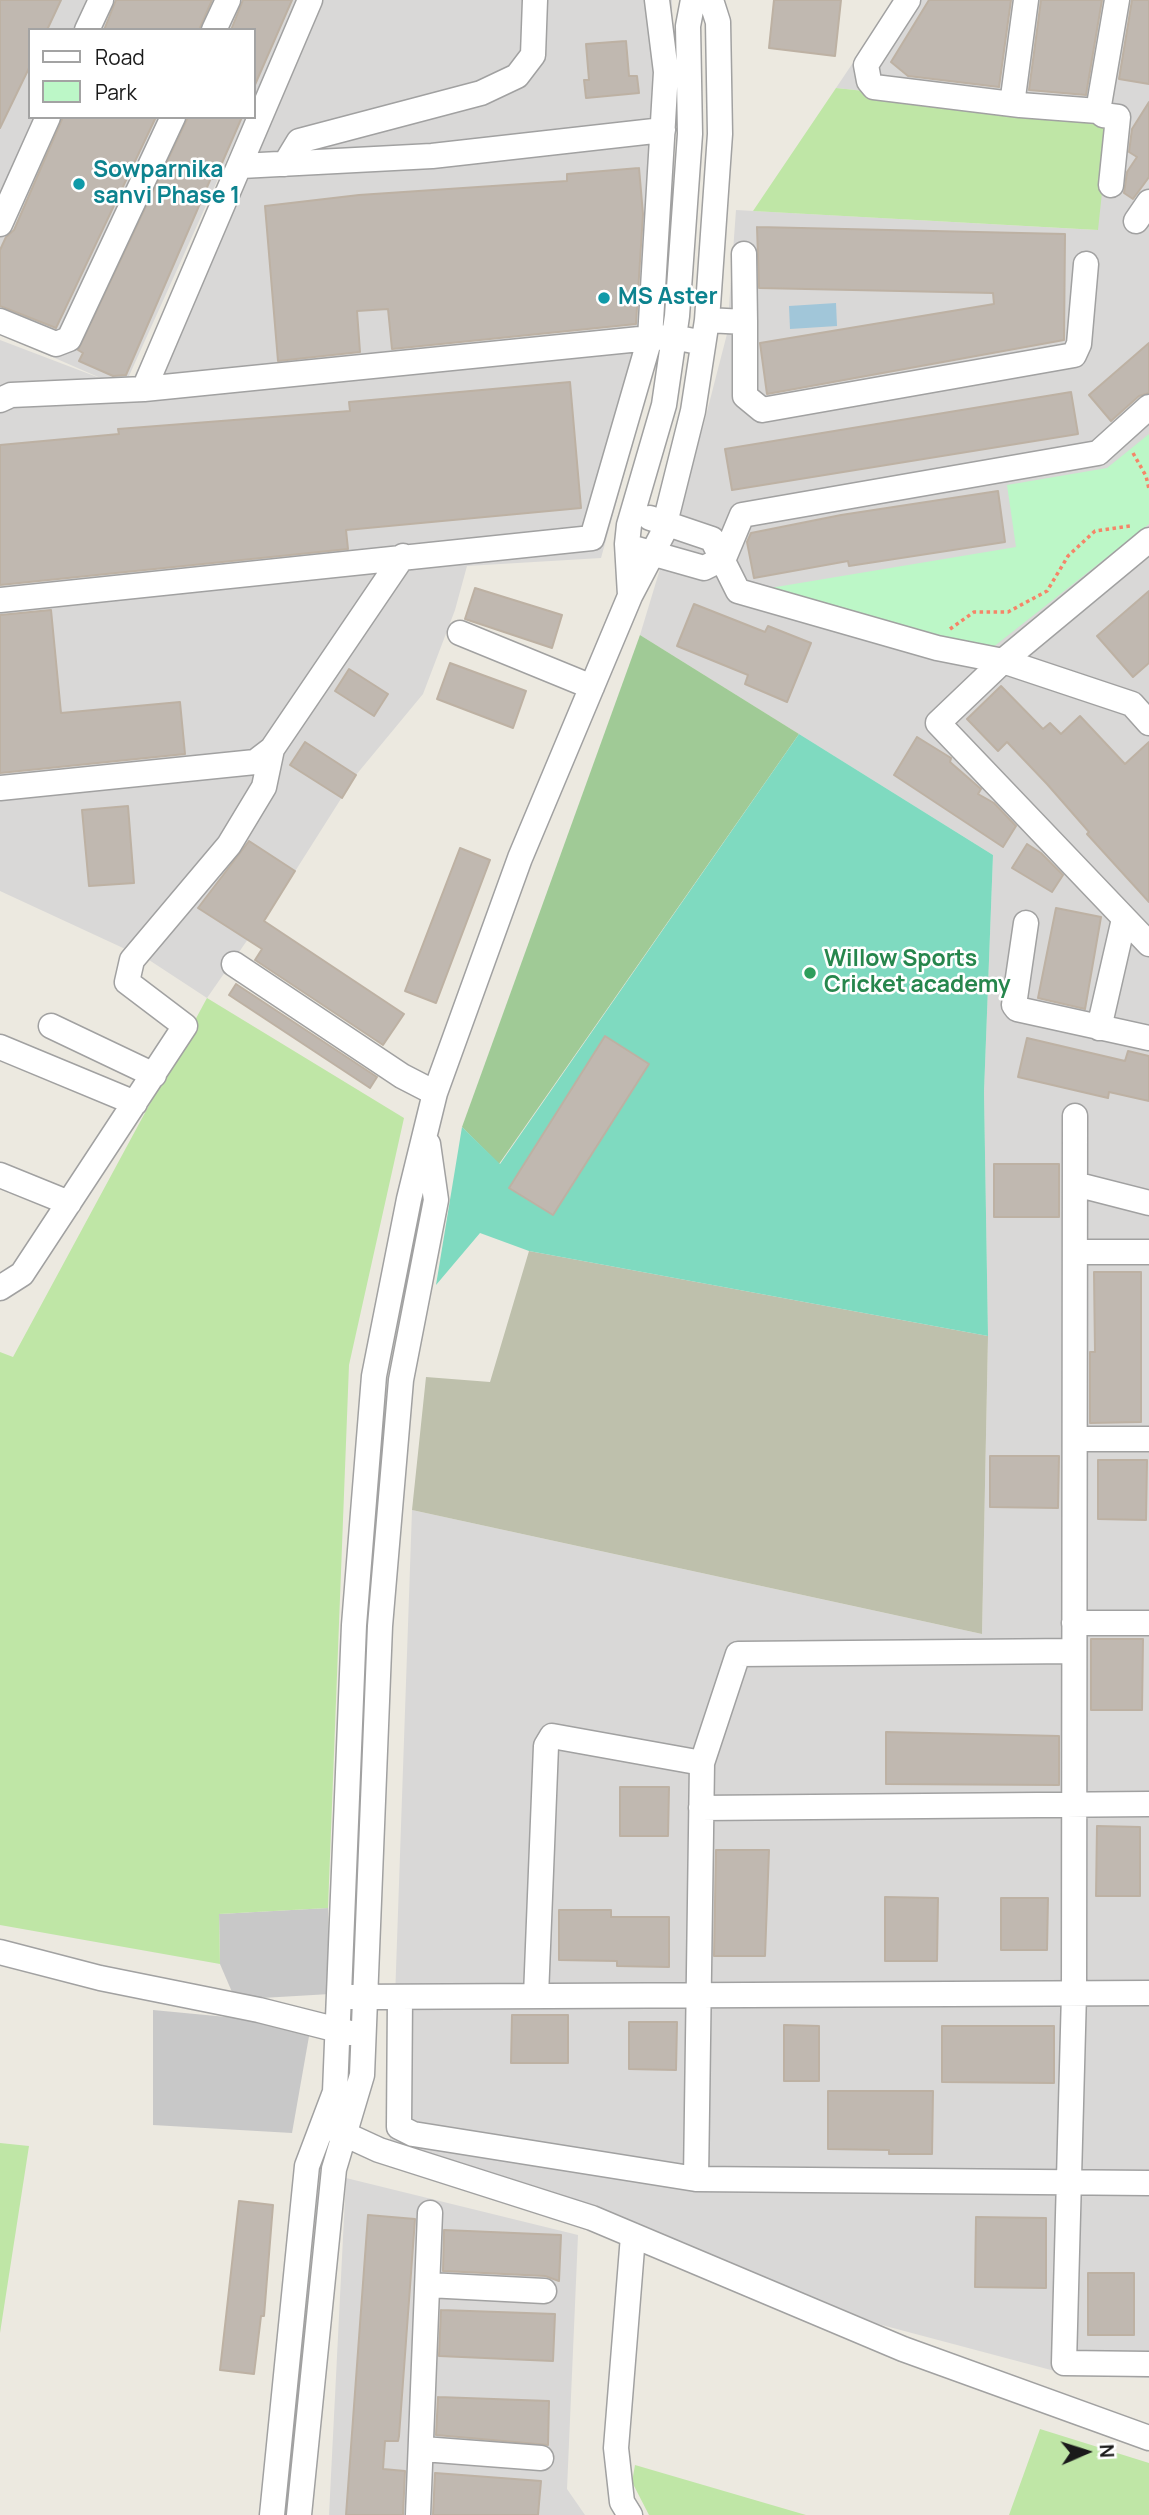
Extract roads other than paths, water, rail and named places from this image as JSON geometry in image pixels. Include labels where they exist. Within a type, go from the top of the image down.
[{"type":"street","points":[[78,28],[91,0]]},
{"type":"street","points":[[89,28],[101,0]]},
{"type":"street","points":[[215,28],[228,0]]},
{"type":"street","points":[[144,389],[310,0]]},
{"type":"street","points":[[285,164],[299,141],[481,93],[517,76],[533,55],[535,0]]},
{"type":"street","points":[[630,596],[626,544],[664,405],[663,130],[666,72],[657,0]]},
{"type":"street","points":[[0,600],[592,538],[662,338],[690,134],[688,26],[694,0]]},
{"type":"street","points":[[299,2515],[334,2169],[333,2130],[354,1625],[374,1376],[409,1199],[427,1136],[435,1093],[520,858],[630,596],[665,523],[693,411],[705,331],[720,134],[718,22],[711,0]]},
{"type":"street","points":[[908,0],[866,65],[869,81],[874,87],[1020,105],[1098,111],[1103,115],[1118,117],[1111,185]]},
{"type":"street","points":[[1020,105],[1013,97],[1026,0]]},
{"type":"street","points":[[1098,111],[1117,0]]},
{"type":"street","points":[[0,202],[37,119]]},
{"type":"street","points":[[0,224],[47,119]]},
{"type":"street","points":[[0,321],[56,344],[69,339],[172,119]]},
{"type":"street","points":[[241,166],[432,156],[663,130]]},
{"type":"street","points":[[744,254],[745,396],[762,410],[1074,355],[1079,344],[1086,264]]},
{"type":"street","points":[[0,400],[11,396],[144,389],[662,338],[746,322]]},
{"type":"street","points":[[626,544],[704,568],[724,558],[742,515],[1098,453],[1149,407]]},
{"type":"street","points":[[633,512],[712,539],[724,558],[738,591],[937,648],[1003,661],[1132,704],[1149,723]]},
{"type":"street","points":[[1143,532],[938,723],[1149,944]]},
{"type":"street","points":[[0,788],[256,762],[272,749],[402,556]]},
{"type":"street","points":[[460,633],[592,687]]},
{"type":"street","points":[[1,1288],[22,1275],[185,1026],[127,982],[132,960],[229,845],[264,787],[272,749]]},
{"type":"street","points":[[1099,1028],[1124,919]]},
{"type":"street","points":[[1026,923],[1014,1005],[1017,1009],[1149,1038]]},
{"type":"street","points":[[234,964],[402,1076],[435,1093]]},
{"type":"street","points":[[51,1026],[154,1075]]},
{"type":"street","points":[[0,1047],[135,1103]]},
{"type":"street","points":[[1075,1116],[1074,1993],[1065,2363],[1149,2364]]},
{"type":"street","points":[[272,2515],[307,2166],[333,2130],[362,2075],[380,1626],[400,1393],[436,1200],[427,1136]]},
{"type":"street","points":[[0,1175],[69,1203]]},
{"type":"street","points":[[1075,1184],[1149,1203]]},
{"type":"street","points":[[1075,1252],[1149,1252]]},
{"type":"street","points":[[1075,1439],[1149,1439]]},
{"type":"street","points":[[1074,1623],[1149,1623]]},
{"type":"street","points":[[696,2179],[702,1763],[738,1654],[1074,1651]]},
{"type":"street","points":[[536,1996],[546,1746],[552,1737],[702,1763]]},
{"type":"street","points":[[701,1808],[1149,1804]]},
{"type":"street","points":[[0,1952],[167,1993],[259,2010],[337,2031],[363,2034]]},
{"type":"street","points":[[338,1997],[1149,1993]]},
{"type":"street","points":[[400,1997],[399,2127],[413,2134],[696,2179],[1149,2183]]},
{"type":"street","points":[[333,2130],[379,2150],[592,2218],[903,2349],[1149,2438]]},
{"type":"street","points":[[418,2515],[423,2449],[430,2213]]},
{"type":"street","points":[[629,2515],[622,2502],[616,2448],[634,2236]]},
{"type":"street","points":[[428,2285],[544,2291]]},
{"type":"street","points":[[423,2449],[541,2458]]},
{"type":"water","points":[[836,303],[837,326],[790,329],[789,306]]},
{"type":"place","name":"Sowparnika sanvi Phase 1","points":[[79,184]]},
{"type":"place","name":"MS Aster","points":[[604,298]]},
{"type":"place","name":"Willow Sports Cricket academy","points":[[810,973]]}]
